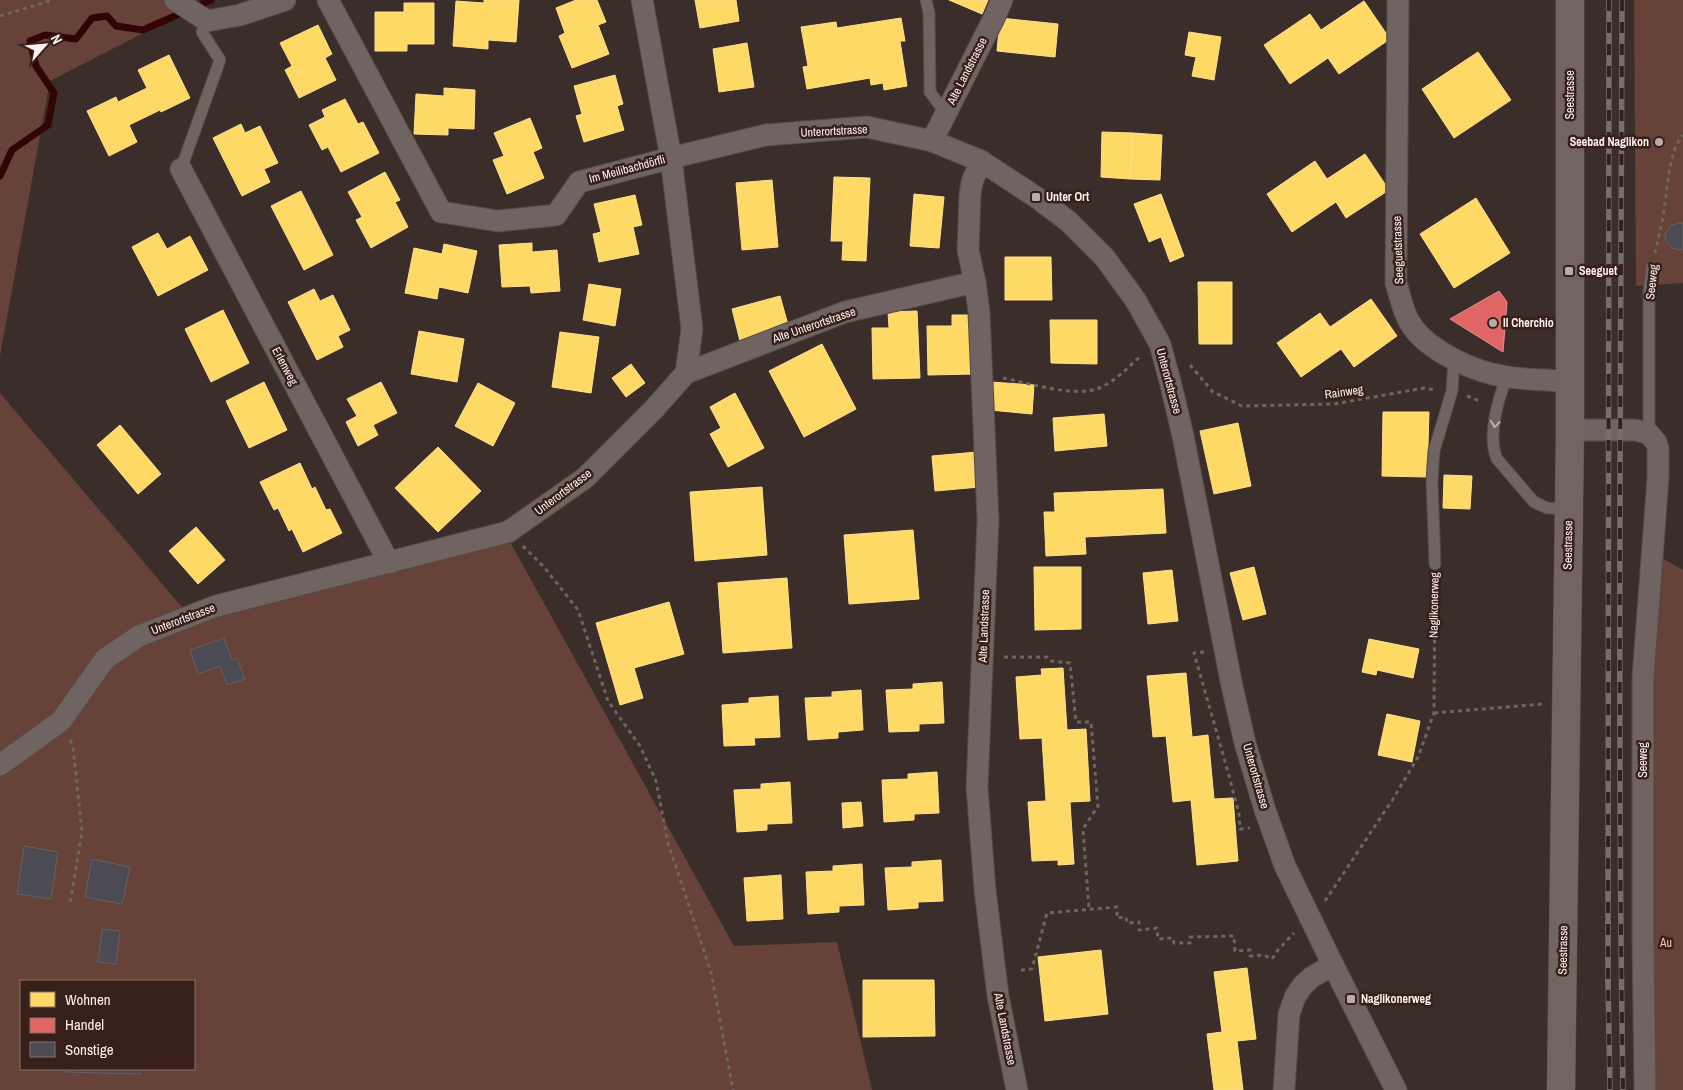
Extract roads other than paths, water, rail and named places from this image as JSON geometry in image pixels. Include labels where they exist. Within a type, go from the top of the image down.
[{"type":"main road","name":"Seestrasse","points":[[1561,1090],[1570,430],[1570,0]]},
{"type":"street","points":[[175,0],[203,18],[240,15],[284,0]]},
{"type":"street","name":"Im Meilibachdörfli","points":[[328,0],[441,212],[498,221],[556,215],[579,182],[671,158],[642,0]]},
{"type":"street","name":"Alte Landstrasse","points":[[932,141],[1002,0]]},
{"type":"street","name":"Seeguetstrasse","points":[[1398,0],[1396,283],[1410,322],[1428,344],[1454,360],[1491,374],[1507,377],[1569,381]]},
{"type":"street","name":"Unterortstrasse","points":[[671,158],[766,135],[867,127],[932,141],[981,162],[1036,196],[1068,221],[1105,258],[1136,301],[1160,344],[1183,436],[1232,686],[1245,743],[1265,810],[1285,866],[1396,1090]]},
{"type":"street","points":[[671,158],[692,329],[686,373]]},
{"type":"street","name":"Alte Landstrasse","points":[[981,162],[972,182],[970,195],[968,250],[979,312],[988,520],[978,787],[985,890],[998,996],[1017,1090]]},
{"type":"street","name":"Erlenweg","points":[[181,169],[389,562]]},
{"type":"street","name":"Alte Unterortstrasse","points":[[686,373],[846,312],[975,282]]},
{"type":"street","name":"Unterortstrasse","points":[[0,766],[60,721],[104,659],[139,636],[216,606],[508,532],[585,478],[654,409],[686,373]]},
{"type":"street","points":[[1570,430],[1636,430],[1649,434]]},
{"type":"street","name":"Seeweg","points":[[1646,1090],[1643,940],[1642,677],[1659,458],[1656,442],[1649,434]]},
{"type":"street","points":[[1284,1090],[1288,1014],[1295,997],[1303,985],[1312,976],[1333,965]]},
{"type":"lane","points":[[926,0],[929,13],[930,92],[946,114]]},
{"type":"lane","points":[[181,169],[220,60],[202,32],[203,18]]},
{"type":"lane","name":"Seeweg","points":[[1649,434],[1649,291],[1652,267]]},
{"type":"lane","name":"Naglikonerweg","points":[[1435,564],[1432,482],[1434,451],[1452,391],[1454,360]]},
{"type":"lane","points":[[1507,377],[1497,406],[1493,451],[1502,467],[1534,502],[1547,508],[1568,509]]},
{"type":"waterway","points":[[0,176],[12,150],[48,125],[54,93],[36,66],[30,41],[45,35],[76,39],[92,18],[107,16],[116,26],[143,30],[211,0]]},
{"type":"railway","points":[[1609,0],[1608,982],[1610,1090]]},
{"type":"railway","points":[[1622,0],[1620,681],[1623,1090]]},
{"type":"place","name":"Seebad Naglikon","points":[[1659,142]]},
{"type":"place","name":"Unter Ort","points":[[1036,197]]},
{"type":"place","name":"Seeguet","points":[[1569,271]]},
{"type":"place","name":"Il Cherchio","points":[[1493,323]]},
{"type":"place","name":"Naglikonerweg","points":[[1351,999]]},
{"type":"park label","name":"Au","points":[[1666,943]]}]
